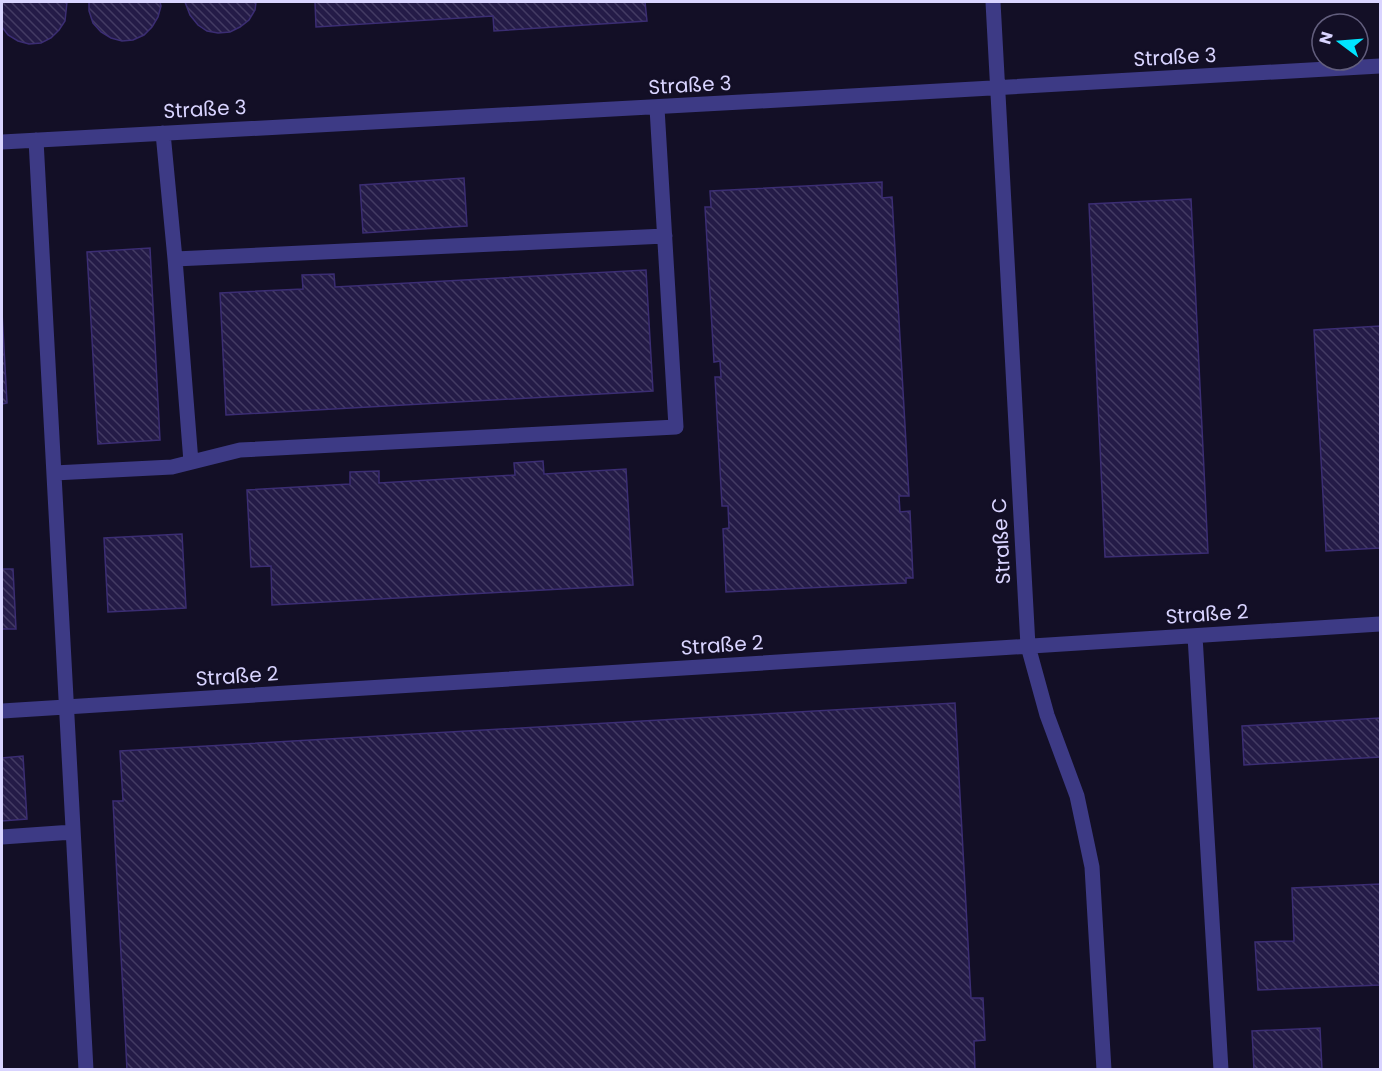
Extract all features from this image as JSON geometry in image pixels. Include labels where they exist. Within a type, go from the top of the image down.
[{"type":"lane","name":"Straße C","points":[[993,2],[1028,646],[1047,715],[1077,796],[1092,867],[1104,1070]]},
{"type":"lane","name":"Straße 3","points":[[2,142],[446,117],[657,108],[1380,66]]},
{"type":"lane","points":[[54,473],[172,467],[240,450],[676,427],[657,108]]},
{"type":"lane","points":[[163,133],[190,462]]},
{"type":"lane","points":[[36,140],[86,1070]]},
{"type":"lane","points":[[175,259],[664,236]]},
{"type":"lane","name":"Straße 2","points":[[2,711],[67,709],[1380,624]]},
{"type":"lane","points":[[1195,636],[1221,1070]]},
{"type":"lane","points":[[2,837],[73,832]]},
{"type":"building","points":[[2,2],[67,2],[65,21],[51,38],[41,43],[29,44],[18,41],[8,35],[2,27]]},
{"type":"building","points":[[89,2],[160,2],[161,6],[158,17],[144,35],[133,40],[122,41],[101,32],[93,23]]},
{"type":"building","points":[[185,2],[256,2],[255,10],[249,20],[230,32],[218,33],[207,31],[198,25],[190,15]]},
{"type":"building","points":[[315,2],[645,2],[647,21],[494,31],[493,16],[316,27]]},
{"type":"building","points":[[464,178],[467,226],[363,233],[360,185]]},
{"type":"building","points":[[882,182],[882,198],[892,197],[909,496],[899,496],[900,512],[910,511],[913,578],[906,578],[906,583],[726,592],[723,529],[729,528],[728,506],[722,506],[715,377],[721,377],[720,361],[714,362],[705,207],[711,207],[710,191]]},
{"type":"building","points":[[1191,199],[1208,553],[1105,557],[1089,204]]},
{"type":"building","points":[[150,248],[160,440],[98,444],[87,252]]},
{"type":"building","points":[[646,270],[653,391],[226,415],[220,293],[303,289],[302,275],[334,274],[335,287]]},
{"type":"building","points":[[2,312],[7,403],[2,404]]},
{"type":"building","points":[[1380,326],[1380,548],[1326,551],[1314,330]]},
{"type":"building","points":[[543,461],[544,474],[626,469],[633,585],[272,605],[271,566],[251,567],[247,490],[350,484],[350,472],[379,471],[379,483],[515,475],[514,463]]},
{"type":"building","points":[[182,534],[186,608],[108,612],[104,538]]},
{"type":"building","points":[[2,569],[13,569],[16,629],[2,629]]},
{"type":"building","points":[[955,703],[971,998],[983,998],[985,1040],[974,1041],[975,1070],[127,1070],[113,801],[123,801],[120,751]]},
{"type":"building","points":[[1380,718],[1380,757],[1244,765],[1242,726]]},
{"type":"building","points":[[23,756],[27,819],[2,821],[2,758]]},
{"type":"building","points":[[1380,884],[1380,985],[1258,990],[1255,942],[1294,941],[1292,888]]},
{"type":"building","points":[[1320,1028],[1322,1070],[1254,1070],[1252,1031]]}]
